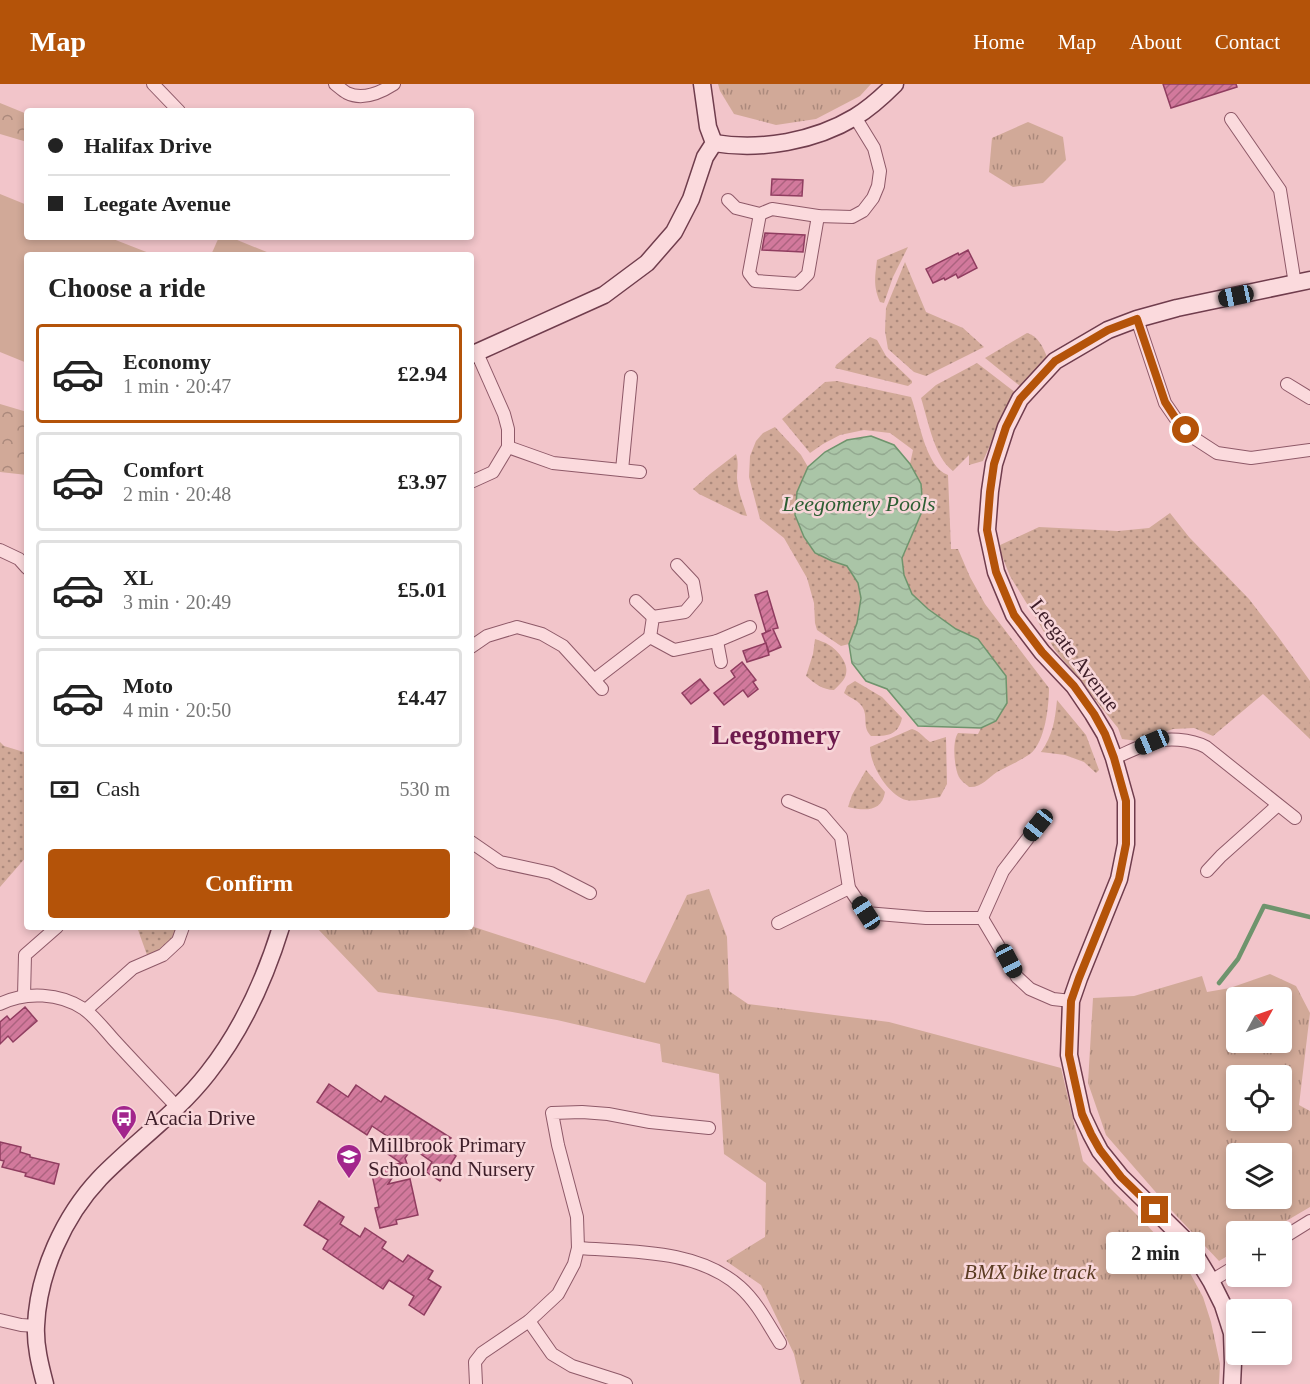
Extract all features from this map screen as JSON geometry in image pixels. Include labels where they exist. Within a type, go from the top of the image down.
[{"type":"street","points":[[153,84],[176,108]]},
{"type":"street","points":[[335,84],[348,94],[362,96],[378,93],[394,84]]},
{"type":"street","points":[[702,84],[708,127],[714,143]]},
{"type":"street","points":[[714,143],[732,146],[771,144],[806,137],[838,126],[855,117],[869,108],[895,84]]},
{"type":"street","points":[[728,200],[736,208],[760,214],[772,209],[818,216],[852,217],[862,211],[873,198],[878,186],[880,171],[874,148],[855,117]]},
{"type":"street","points":[[1231,119],[1280,190],[1303,282]]},
{"type":"street","points":[[474,481],[493,472],[508,447],[508,429],[504,414],[474,354],[604,295],[647,263],[674,232],[691,199],[705,158],[714,143]]},
{"type":"street","points":[[760,214],[749,273],[755,280],[798,284],[808,274],[818,216]]},
{"type":"street","name":"Leegate Avenue","points":[[1232,1384],[1232,1332],[1223,1305],[1211,1281],[1188,1244],[1121,1177],[1100,1150],[1082,1114],[1069,1055],[1071,1001],[1119,879],[1126,844],[1126,801],[1105,734],[1074,686],[1042,652],[1014,615],[996,572],[987,530],[994,464],[1006,427],[1020,399],[1055,361],[1108,330],[1137,319],[1177,308],[1303,282]]},
{"type":"street","points":[[1137,319],[1165,402],[1176,419],[1197,440],[1217,453],[1251,458],[1310,450]]},
{"type":"street","points":[[622,470],[631,377]]},
{"type":"street","points":[[1287,384],[1310,398]]},
{"type":"street","points":[[508,447],[553,463],[640,471]]},
{"type":"street","points":[[0,550],[20,560],[24,565]]},
{"type":"street","points":[[653,617],[685,612],[696,598],[693,582],[677,564]]},
{"type":"street","points":[[636,601],[653,617]]},
{"type":"street","points":[[474,645],[487,636],[517,627],[542,634],[563,646],[598,684],[650,637],[653,617]]},
{"type":"street","points":[[650,637],[674,650],[717,641],[750,627]]},
{"type":"street","points":[[717,641],[721,662]]},
{"type":"street","points":[[1114,758],[1152,742],[1183,739],[1198,742],[1295,818]]},
{"type":"street","points":[[788,801],[822,815],[841,837],[849,888],[866,913],[926,918],[982,918]]},
{"type":"street","points":[[1207,871],[1278,805]]},
{"type":"street","points":[[982,918],[1003,871],[1038,825]]},
{"type":"street","points":[[474,844],[500,862],[551,873],[590,893]]},
{"type":"street","points":[[778,923],[849,888]]},
{"type":"street","points":[[982,918],[1017,976],[1030,989],[1053,999],[1071,1001]]},
{"type":"street","points":[[24,996],[26,955],[54,930]]},
{"type":"street","points":[[86,1010],[133,968],[163,955],[178,941],[182,930]]},
{"type":"street","points":[[45,1384],[38,1351],[36,1326],[43,1281],[50,1258],[62,1233],[86,1195],[101,1178],[177,1107],[207,1074],[227,1047],[253,1001],[273,954],[280,930]]},
{"type":"street","points":[[0,1004],[24,996],[56,997],[86,1010],[177,1107]]},
{"type":"street","points":[[476,1384],[474,1362],[482,1353],[529,1321],[558,1294],[574,1264],[578,1248],[577,1217],[552,1113],[608,1114],[650,1122],[709,1128]]},
{"type":"street","points":[[1292,1232],[1310,1221]]},
{"type":"street","points":[[578,1248],[649,1254],[689,1260],[706,1266],[725,1275],[741,1287],[756,1304],[780,1343]]},
{"type":"street","points":[[1211,1281],[1226,1272]]},
{"type":"street","points":[[0,1320],[36,1326]]},
{"type":"street","points":[[529,1321],[552,1354],[572,1366],[626,1384]]},
{"type":"green space","points":[[718,84],[871,84],[860,96],[816,119],[776,125],[734,114]]},
{"type":"green space","points":[[0,103],[24,113],[24,141],[0,134]]},
{"type":"green space","points":[[1028,122],[1063,137],[1066,160],[1043,183],[1013,187],[989,172],[992,138]]},
{"type":"green space","points":[[0,194],[24,204],[24,240],[116,240],[146,252],[24,252],[24,362],[0,352]]},
{"type":"green space","points":[[218,240],[237,240],[267,252],[212,252]]},
{"type":"green space","points":[[908,247],[893,277],[884,303],[880,302],[875,286],[877,260]]},
{"type":"green space","points":[[905,262],[926,312],[963,328],[984,347],[926,376],[914,372],[888,349],[885,331],[886,308]]},
{"type":"green space","points":[[1027,333],[1037,339],[1047,357],[1020,386],[985,358]]},
{"type":"green space","points":[[870,337],[877,340],[886,356],[912,383],[908,386],[835,368]]},
{"type":"green space","points":[[977,363],[1016,393],[983,461],[969,465],[969,455],[953,471],[946,465],[936,448],[921,398],[936,385]]},
{"type":"green space","points":[[837,381],[911,397],[928,452],[940,470],[948,475],[951,549],[958,549],[985,604],[1049,688],[1043,733],[1035,749],[1026,757],[997,772],[977,786],[969,787],[959,777],[954,755],[956,737],[958,733],[978,734],[981,728],[996,721],[1006,676],[978,639],[956,629],[912,594],[904,575],[902,558],[909,538],[921,484],[910,464],[913,450],[890,433],[864,430],[840,435],[810,453],[782,419],[825,382]]},
{"type":"green space","points":[[0,404],[24,411],[24,475],[0,472]]},
{"type":"green space","points":[[775,427],[801,455],[808,467],[797,492],[832,561],[847,566],[858,583],[861,598],[857,623],[849,644],[841,646],[817,630],[814,603],[807,578],[784,538],[760,519],[749,477],[750,456],[756,441],[763,433]]},
{"type":"green space","points":[[736,454],[738,488],[747,516],[693,489]]},
{"type":"green space","points":[[1170,513],[1189,537],[1249,599],[1310,681],[1310,739],[1263,694],[1213,736],[1194,728],[1173,729],[1138,741],[1122,739],[1118,728],[1055,650],[1010,576],[998,546],[1039,527],[1118,531],[1149,528]]},
{"type":"green space","points":[[815,639],[832,647],[844,662],[845,676],[834,690],[815,684],[806,676]]},
{"type":"green space","points":[[855,681],[882,697],[902,718],[895,732],[877,736],[871,736],[868,733],[863,708],[844,693],[847,686]]},
{"type":"green space","points":[[1057,700],[1086,735],[1099,770],[1096,773],[1084,762],[1065,755],[1041,752],[1053,727]]},
{"type":"green space","points":[[912,729],[930,742],[946,737],[947,784],[940,797],[914,801],[899,797],[881,778],[873,762],[870,747]]},
{"type":"green space","points":[[0,742],[4,746],[24,752],[24,859],[0,887]]},
{"type":"green space","points":[[866,770],[885,792],[883,799],[872,808],[848,807],[852,795]]},
{"type":"green space","name":"BMX bike track","points":[[709,889],[727,937],[729,991],[748,1004],[889,1022],[1061,1068],[1083,1161],[1147,1225],[1190,1273],[1203,1297],[1220,1364],[1219,1384],[801,1384],[794,1354],[761,1285],[726,1261],[765,1237],[766,1183],[724,1154],[719,1074],[662,1062],[660,1044],[557,1020],[378,992],[319,930],[474,930],[474,927],[645,983],[687,895]]},
{"type":"green space","points":[[138,930],[178,930],[159,952],[150,957],[147,955]]},
{"type":"green space","points":[[1270,974],[1296,986],[1310,1013],[1299,1105],[1310,1111],[1310,1207],[1286,1221],[1226,1221],[1226,1257],[1219,1261],[1106,1135],[1088,1083],[1093,998],[1134,996],[1202,976],[1207,992],[1226,989],[1226,1053],[1292,1053],[1292,987],[1233,987]]},
{"type":"green space","points":[[1281,1053],[1283,1065],[1234,1065],[1234,1063]]},
{"type":"green space","points":[[1249,1131],[1283,1131],[1280,1143],[1246,1143]]},
{"type":"water","name":"Leegomery Pools","points":[[871,436],[894,445],[910,464],[921,484],[923,509],[902,558],[904,575],[912,594],[956,629],[978,639],[1006,676],[1007,703],[996,721],[981,728],[918,726],[887,689],[866,681],[852,663],[849,644],[857,623],[861,598],[858,583],[847,566],[815,553],[804,537],[795,515],[797,492],[808,467],[825,452],[847,440]]},
{"type":"building","points":[[1163,84],[1236,84],[1237,87],[1171,108]]},
{"type":"building","points":[[772,179],[803,180],[802,196],[771,195]]},
{"type":"building","points":[[765,233],[805,235],[803,252],[762,250]]},
{"type":"building","points":[[968,250],[977,268],[958,278],[956,274],[933,283],[926,269]]},
{"type":"building","points":[[767,591],[778,628],[773,629],[781,647],[769,652],[762,634],[771,630],[766,632],[755,595]]},
{"type":"building","points":[[766,643],[769,655],[747,662],[743,651]]},
{"type":"building","points":[[742,662],[756,680],[753,682],[758,689],[748,697],[743,690],[724,705],[714,693],[735,677],[731,671]]},
{"type":"building","points":[[700,679],[709,690],[691,704],[682,693]]},
{"type":"building","points":[[25,1007],[37,1021],[13,1042],[8,1036],[0,1044],[0,1022],[7,1016],[10,1020]]},
{"type":"building","points":[[329,1084],[348,1097],[356,1085],[381,1102],[385,1096],[451,1138],[444,1148],[456,1156],[440,1181],[426,1172],[432,1162],[412,1148],[405,1158],[408,1167],[402,1163],[388,1184],[410,1179],[418,1215],[396,1220],[397,1224],[380,1228],[375,1208],[379,1207],[371,1170],[401,1163],[385,1152],[393,1140],[372,1126],[367,1135],[317,1102]]},
{"type":"building","points":[[0,1142],[21,1147],[20,1152],[30,1157],[59,1164],[54,1184],[2,1167],[4,1161],[0,1160]]},
{"type":"building","points":[[319,1201],[344,1217],[340,1224],[360,1237],[365,1228],[386,1242],[382,1248],[403,1262],[408,1255],[433,1271],[428,1279],[441,1287],[424,1315],[409,1305],[414,1296],[389,1280],[383,1289],[323,1249],[328,1240],[304,1225]]},
{"type":"waterway","points":[[1219,983],[1238,959],[1264,906],[1310,917]]},
{"type":"place","name":"Acacia Drive","points":[[124,1141]]},
{"type":"place","name":"Millbrook Primary School and Nursery","points":[[349,1180]]},
{"type":"district","name":"Leegomery","points":[[776,735]]},
{"type":"route","points":[[1155,1210],[1121,1177],[1091,1134],[1082,1114],[1069,1055],[1071,1001],[1119,879],[1126,844],[1126,801],[1114,758],[1094,714],[1074,686],[1042,652],[1014,615],[996,572],[987,530],[994,464],[1006,427],[1020,399],[1055,361],[1108,330],[1137,319],[1165,402],[1186,430]]}]
